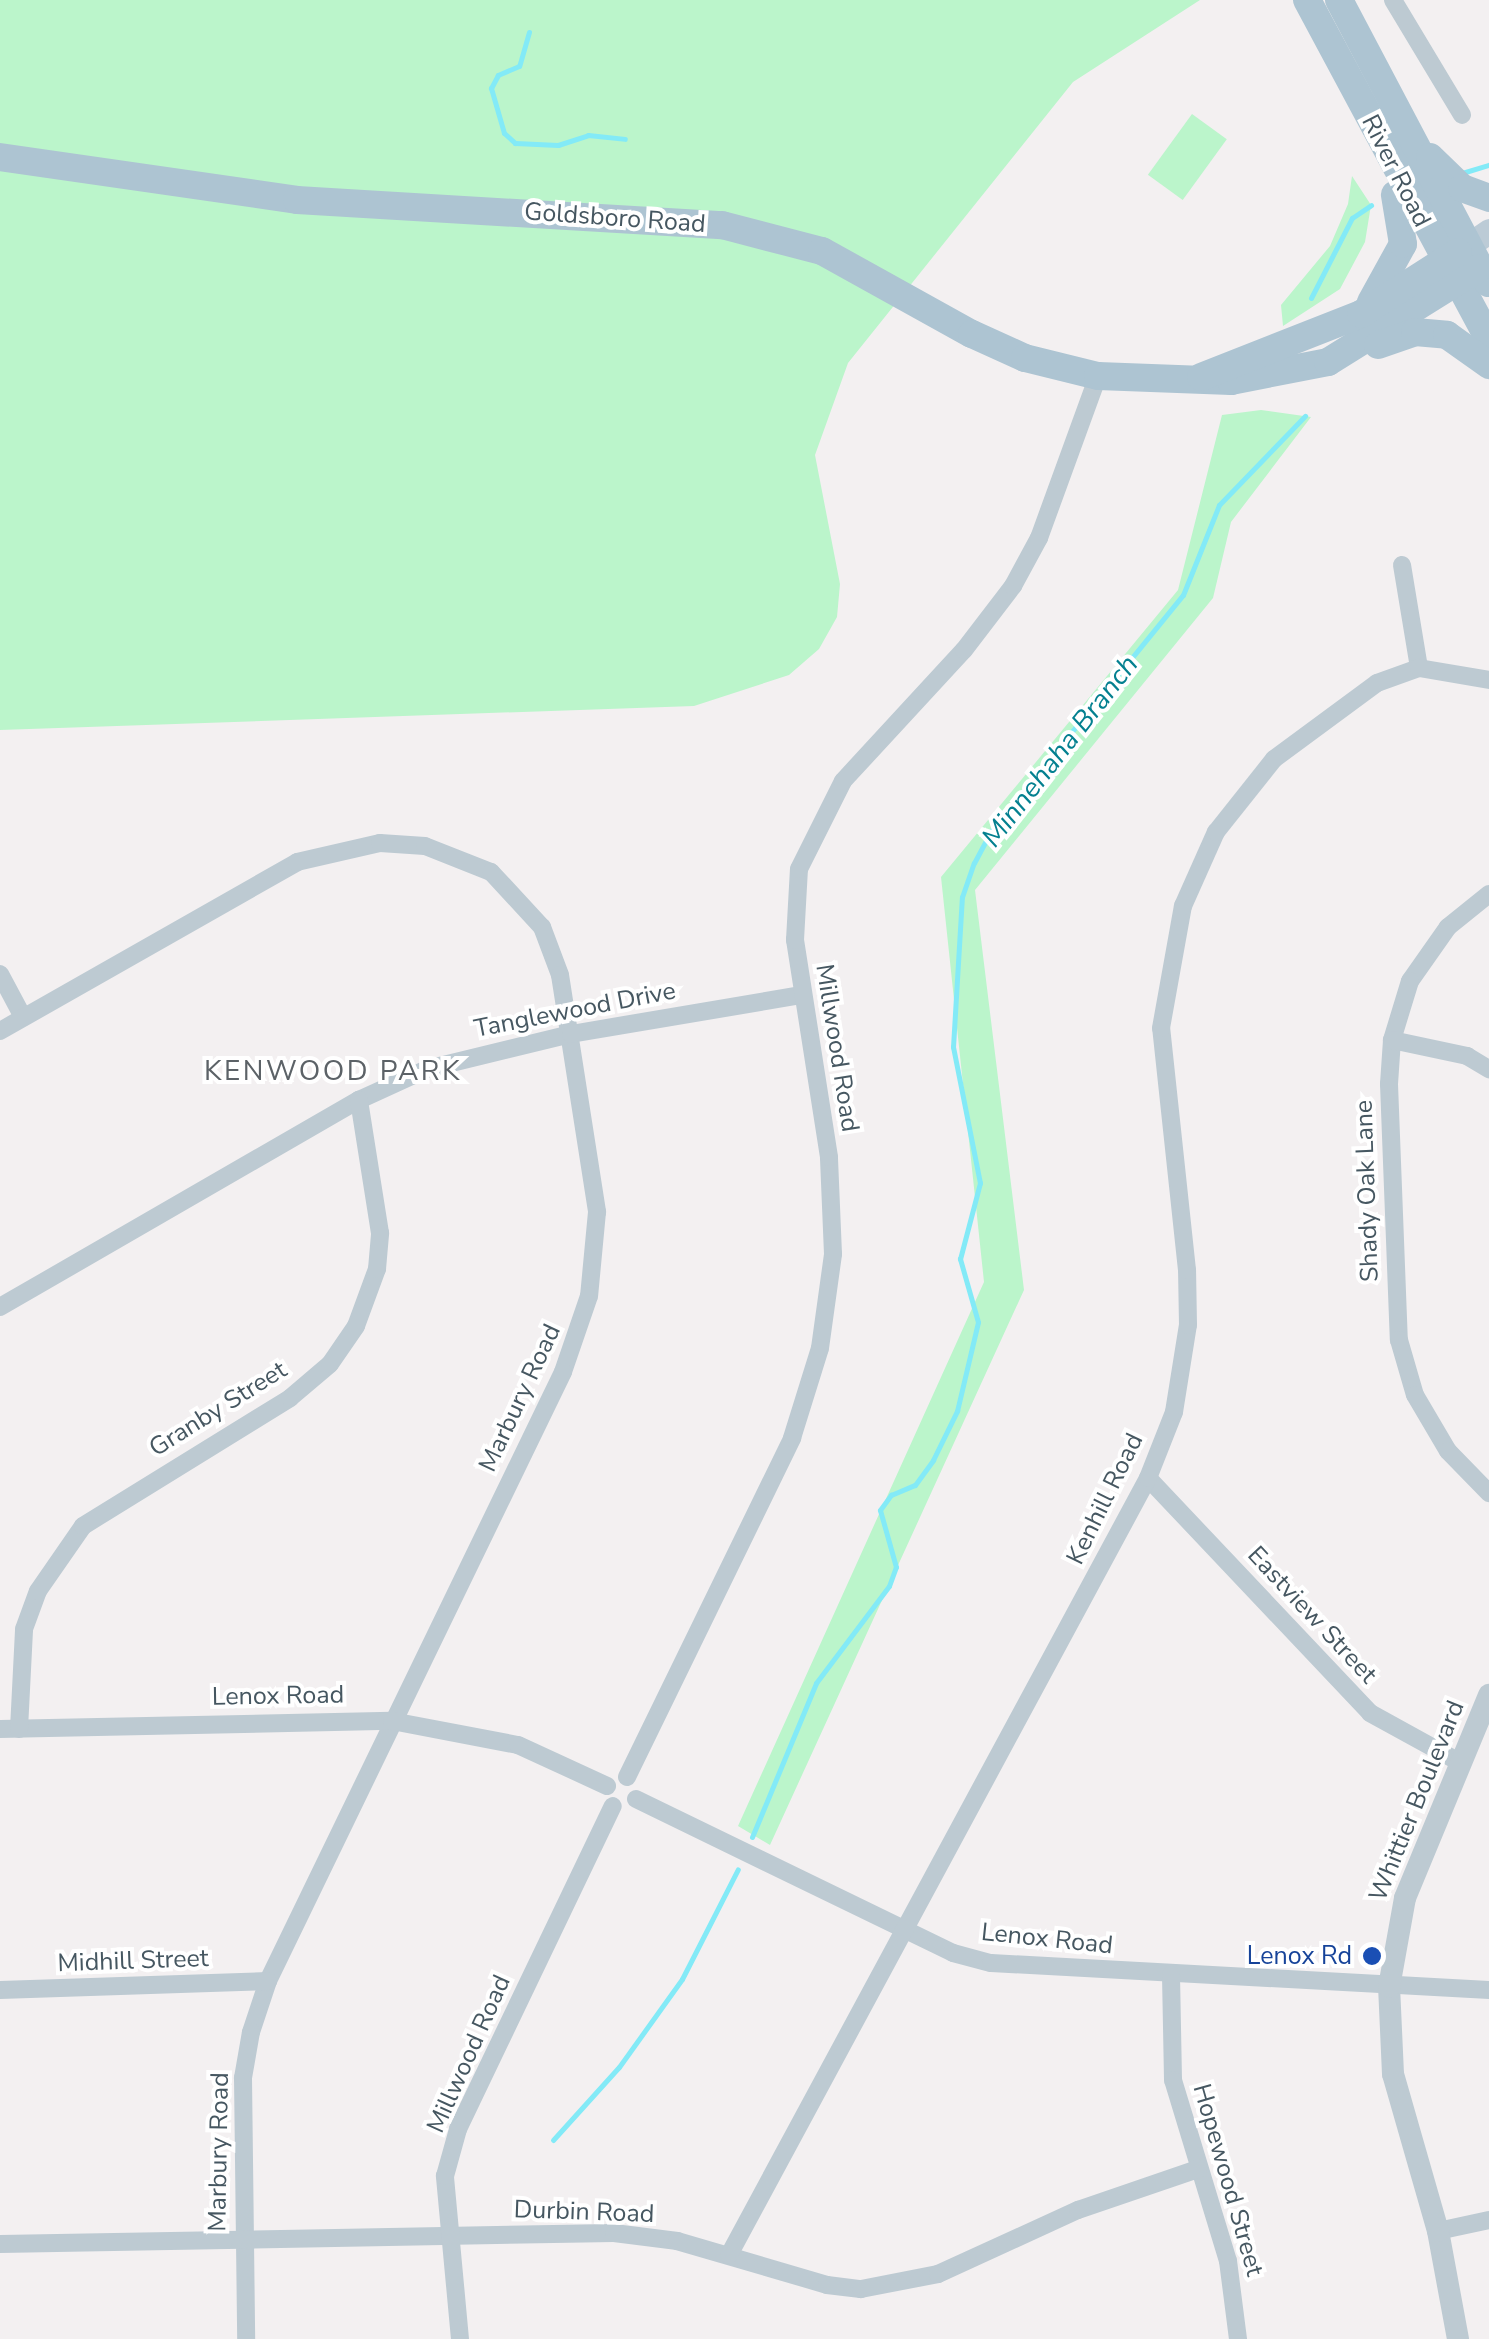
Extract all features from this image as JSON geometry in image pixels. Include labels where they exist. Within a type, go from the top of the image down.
[{"type":"main road","name":"River Road","points":[[1307,0],[1449,272],[1489,340]]},
{"type":"main road","name":"River Road","points":[[1340,0],[1411,138],[1483,258]]},
{"type":"main road","points":[[1361,314],[1398,262],[1404,225],[1371,122]]},
{"type":"main road","points":[[1411,138],[1462,188],[1489,198]]},
{"type":"main road","name":"Goldsboro Road","points":[[0,157],[278,198],[722,225],[822,252],[972,334],[1038,362],[1098,376],[1269,377],[1328,362],[1449,272]]},
{"type":"main road","name":"Goldsboro Road","points":[[1201,377],[1361,314],[1483,258]]},
{"type":"main road","points":[[1328,362],[1415,332],[1456,339],[1489,365]]},
{"type":"street","points":[[1393,0],[1462,115]]},
{"type":"street","name":"Millwood Road","points":[[627,1777],[792,1438],[820,1348],[833,1254],[829,1157],[802,995],[794,902],[816,828],[843,781],[1013,586],[1039,538],[1098,376]]},
{"type":"street","points":[[1402,566],[1418,668],[1489,680]]},
{"type":"street","name":"Kenhill Road","points":[[729,2255],[1148,1478],[1174,1412],[1188,1325],[1161,1028],[1183,906],[1216,832],[1274,759],[1378,683],[1418,668]]},
{"type":"street","name":"Marbury Road","points":[[0,1031],[297,862],[380,843],[426,846],[466,859],[513,891],[542,927],[571,1034],[597,1212],[589,1296],[563,1372],[268,1982],[243,2078],[246,2339]]},
{"type":"street","name":"Shady Oak Lane","points":[[1489,894],[1427,952],[1392,1040],[1399,1340],[1415,1395],[1448,1451],[1489,1493]]},
{"type":"street","points":[[0,974],[23,1016]]},
{"type":"street","name":"Tanglewood Drive","points":[[0,1308],[359,1100],[471,1055],[802,995]]},
{"type":"street","points":[[1392,1040],[1467,1056],[1489,1069]]},
{"type":"street","name":"Granby Street","points":[[9,1729],[24,1629],[38,1592],[82,1526],[290,1398],[330,1364],[356,1326],[377,1269],[380,1232],[359,1100]]},
{"type":"street","name":"Eastview Street","points":[[1148,1478],[1370,1713],[1459,1762]]},
{"type":"street","name":"Whittier Boulevard","points":[[1458,2339],[1438,2231],[1393,2074],[1389,1987],[1405,1898],[1489,1695]]},
{"type":"street","name":"Lenox Road","points":[[9,1729],[392,1720],[518,1746],[607,1786]]},
{"type":"street","points":[[627,1777],[635,1783],[636,1799],[629,1807],[613,1806],[607,1786],[627,1777]]},
{"type":"street","name":"Lenox Road","points":[[636,1799],[906,1930],[991,1963],[1489,1990]]},
{"type":"street","name":"Millwood Road","points":[[460,2339],[447,2234],[446,2176],[458,2129],[613,1806]]},
{"type":"street","name":"Hopewood Street","points":[[1172,1975],[1174,2080],[1228,2261],[1238,2339]]},
{"type":"street","name":"Midhill Street","points":[[0,1990],[268,1982]]},
{"type":"street","name":"Durbin Road","points":[[0,2244],[614,2233],[729,2255],[827,2285],[898,2284],[938,2274],[1078,2210],[1198,2169]]},
{"type":"street","points":[[1438,2231],[1489,2220]]},
{"type":"green space","points":[[0,0],[1200,0],[1073,82],[848,363],[815,455],[840,584],[837,617],[819,649],[789,675],[694,706],[0,730]]},
{"type":"green space","points":[[1192,114],[1227,139],[1183,200],[1148,175]]},
{"type":"green space","points":[[1352,176],[1371,205],[1365,242],[1340,289],[1283,326],[1281,305],[1330,246],[1348,204]]},
{"type":"green space","points":[[1261,410],[1311,417],[1231,522],[1213,598],[975,890],[1024,1290],[770,1845],[738,1826],[984,1282],[941,877],[1178,590],[1222,415]]},
{"type":"waterway","points":[[529,32],[519,66],[498,75],[491,88],[504,133],[515,143],[558,145],[588,135],[625,139]]},
{"type":"waterway","name":"Minnehaha Branch","points":[[1462,173],[1489,165]]},
{"type":"waterway","name":"Minnehaha Branch","points":[[1311,298],[1352,218],[1371,205]]},
{"type":"waterway","name":"Minnehaha Branch","points":[[752,1837],[816,1683],[889,1586],[896,1567],[880,1510],[891,1495],[915,1485],[933,1460],[957,1411],[978,1322],[960,1259],[980,1183],[953,1047],[962,897],[974,863],[991,831],[1183,595],[1219,505],[1305,416]]},
{"type":"waterway","name":"Minnehaha Branch","points":[[553,2140],[619,2067],[682,1979],[738,1869]]},
{"type":"place","name":"Lenox Rd","points":[[1372,1956]]},
{"type":"district","name":"KENWOOD PARK","points":[[333,1071]]}]
